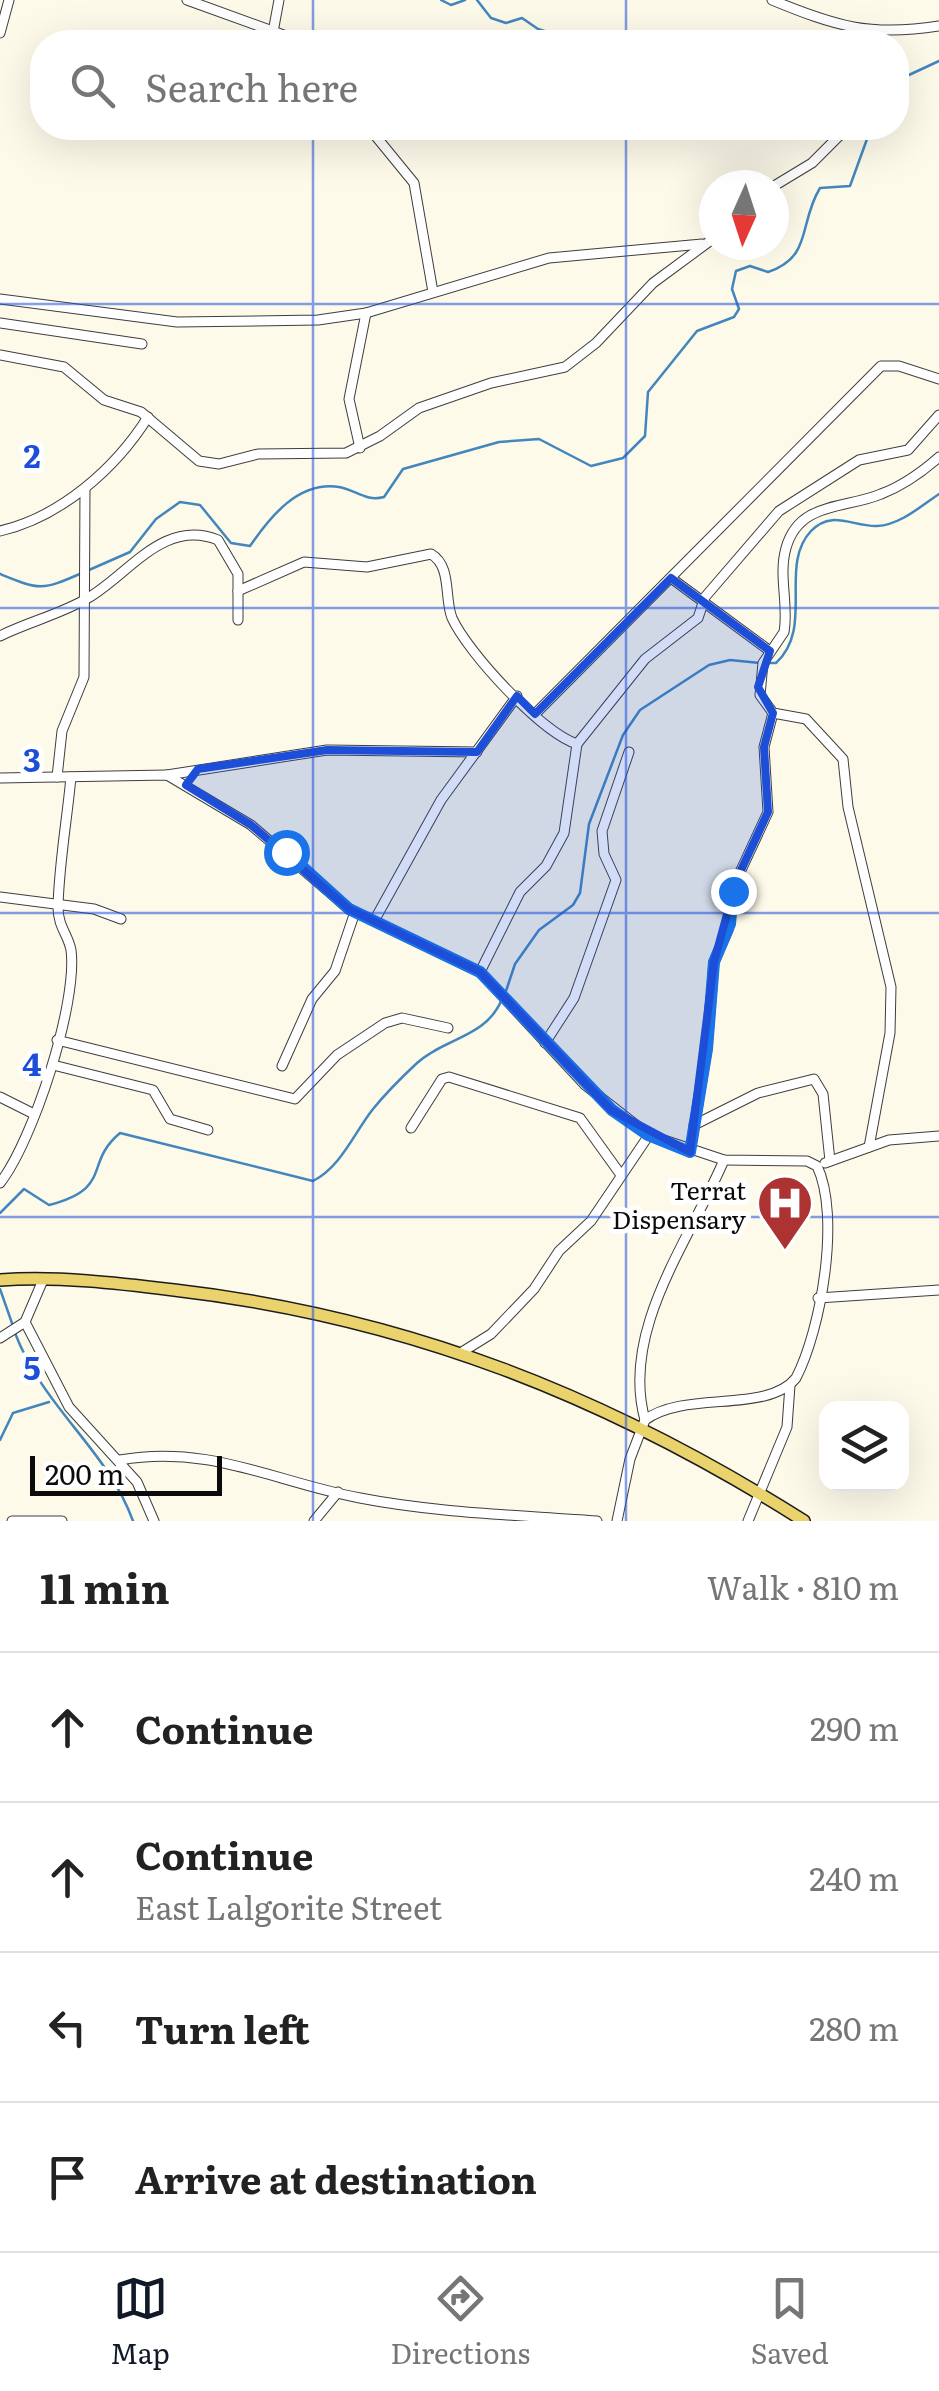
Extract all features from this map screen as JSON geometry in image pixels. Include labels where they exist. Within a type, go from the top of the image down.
[{"type":"main road","points":[[6,1279],[240,1298],[353,1322],[462,1352],[644,1423],[804,1521]]},
{"type":"street","points":[[0,33],[9,0]]},
{"type":"street","points":[[187,0],[269,30]]},
{"type":"street","points":[[274,30],[279,0]]},
{"type":"street","points":[[772,0],[809,18],[873,30]]},
{"type":"street","points":[[905,30],[939,26]]},
{"type":"street","points":[[379,140],[414,183],[433,292]]},
{"type":"street","points":[[789,177],[812,163],[835,140]]},
{"type":"street","points":[[0,299],[177,322],[318,320],[366,314],[549,258],[699,244]]},
{"type":"street","points":[[0,355],[64,367],[104,400],[148,417],[190,456],[210,464],[258,454],[331,454],[360,448],[419,408],[490,383],[565,368],[596,344],[653,283],[699,246]]},
{"type":"street","points":[[360,448],[349,399],[366,314]]},
{"type":"street","points":[[0,323],[142,344]]},
{"type":"street","points":[[0,363],[17,358]]},
{"type":"street","points":[[534,714],[881,366],[939,378]]},
{"type":"street","points":[[480,972],[520,892],[546,866],[564,833],[577,744],[644,659],[698,618],[702,603],[788,502],[859,460],[908,450],[939,415]]},
{"type":"street","points":[[0,531],[85,488],[127,450],[148,417]]},
{"type":"street","points":[[869,1147],[893,1006],[876,911],[848,807],[848,770],[844,759],[806,719],[773,713],[765,706],[758,688],[770,651],[784,632],[782,569],[790,536],[833,504],[882,494],[939,457]]},
{"type":"street","points":[[57,777],[62,731],[84,677],[85,488]]},
{"type":"street","points":[[0,636],[87,599],[164,541],[181,535],[218,540],[238,574],[238,620]]},
{"type":"street","points":[[238,592],[304,562],[368,567],[431,554],[442,565],[448,606],[462,634],[550,731],[577,744]]},
{"type":"street","points":[[671,578],[770,651]]},
{"type":"street","points":[[374,921],[440,800],[518,696]]},
{"type":"street","points":[[690,1152],[714,962],[730,924],[736,881],[763,832],[768,812],[764,747],[773,713]]},
{"type":"street","points":[[0,778],[166,775],[327,750],[477,752]]},
{"type":"street","points":[[546,1043],[574,998],[616,880],[604,854],[602,831],[630,752]]},
{"type":"street","points":[[186,785],[198,769]]},
{"type":"street","points":[[166,775],[251,824],[355,912],[480,972],[612,1110],[648,1135],[690,1152],[724,1160],[807,1161],[818,1166],[869,1147],[939,1136]]},
{"type":"street","points":[[0,1182],[53,1065],[70,949],[60,932],[58,905],[71,776]]},
{"type":"street","points":[[0,897],[121,919]]},
{"type":"street","points":[[282,1066],[312,999],[334,971],[355,912]]},
{"type":"street","points":[[57,1040],[295,1099],[337,1055],[385,1023],[402,1018],[448,1028]]},
{"type":"street","points":[[53,1065],[153,1090],[170,1119],[208,1130]]},
{"type":"street","points":[[411,1128],[443,1078],[449,1077],[580,1118],[621,1175]]},
{"type":"street","points":[[694,1125],[758,1094],[814,1080],[824,1094],[830,1161]]},
{"type":"street","points":[[0,1096],[34,1114]]},
{"type":"street","points":[[462,1352],[490,1334],[522,1303],[559,1251],[591,1221],[648,1135]]},
{"type":"street","points":[[617,1521],[644,1423],[639,1380],[644,1332],[724,1160]]},
{"type":"street","points":[[748,1521],[787,1426],[790,1385],[801,1368],[818,1298],[830,1230],[818,1166]]},
{"type":"street","points":[[43,1280],[13,1330],[69,1407],[120,1460],[148,1502],[154,1521]]},
{"type":"street","points":[[818,1298],[938,1292]]},
{"type":"street","points":[[644,1423],[666,1409],[747,1398],[790,1385]]},
{"type":"street","points":[[120,1460],[176,1453],[338,1492],[442,1508],[597,1521]]},
{"type":"street","points":[[314,1521],[338,1492]]},
{"type":"street","points":[[12,1521],[62,1521]]},
{"type":"highlighted area","points":[[671,578],[770,651],[758,687],[773,713],[764,747],[768,812],[736,881],[714,962],[690,1152],[611,1110],[480,972],[349,909],[251,825],[186,785],[198,769],[327,750],[477,752],[517,696],[535,714]]},
{"type":"waterway","points":[[441,0],[451,5],[465,0]]},
{"type":"waterway","points":[[477,0],[491,18],[506,23],[522,18],[541,30]]},
{"type":"waterway","points":[[909,75],[939,61]]},
{"type":"waterway","points":[[89,570],[130,552],[156,519],[180,502],[200,505],[231,543],[250,546],[276,513],[298,495],[339,487],[366,497],[384,497],[403,469],[499,442],[539,439],[591,466],[623,458],[645,436],[648,392],[697,331],[734,317],[739,309],[732,289],[736,271],[750,266],[768,272],[792,258],[820,188],[850,186],[867,140]]},
{"type":"waterway","points":[[768,663],[776,663],[793,632],[797,561],[811,531],[835,520],[886,525],[939,494]]},
{"type":"waterway","points":[[0,574],[41,586],[82,573]]},
{"type":"waterway","points":[[506,991],[515,964],[539,930],[573,905],[580,893],[589,824],[623,735],[640,710],[709,665],[730,660],[760,663]]},
{"type":"waterway","points":[[0,1213],[24,1189],[49,1205],[82,1191],[109,1144],[120,1133],[313,1181],[339,1158],[373,1109],[411,1068],[428,1054],[476,1030],[502,999]]},
{"type":"waterway","points":[[0,1289],[13,1326]]},
{"type":"waterway","points":[[15,1333],[42,1384],[108,1472],[133,1521]]},
{"type":"waterway","points":[[0,1440],[13,1413],[49,1402]]},
{"type":"place","name":"Terrat Dispensary","points":[[785,1252]]},
{"type":"route","points":[[286,852],[349,909],[480,972],[612,1110],[648,1135],[690,1152],[707,1049],[714,962],[730,924],[733,891]]}]
